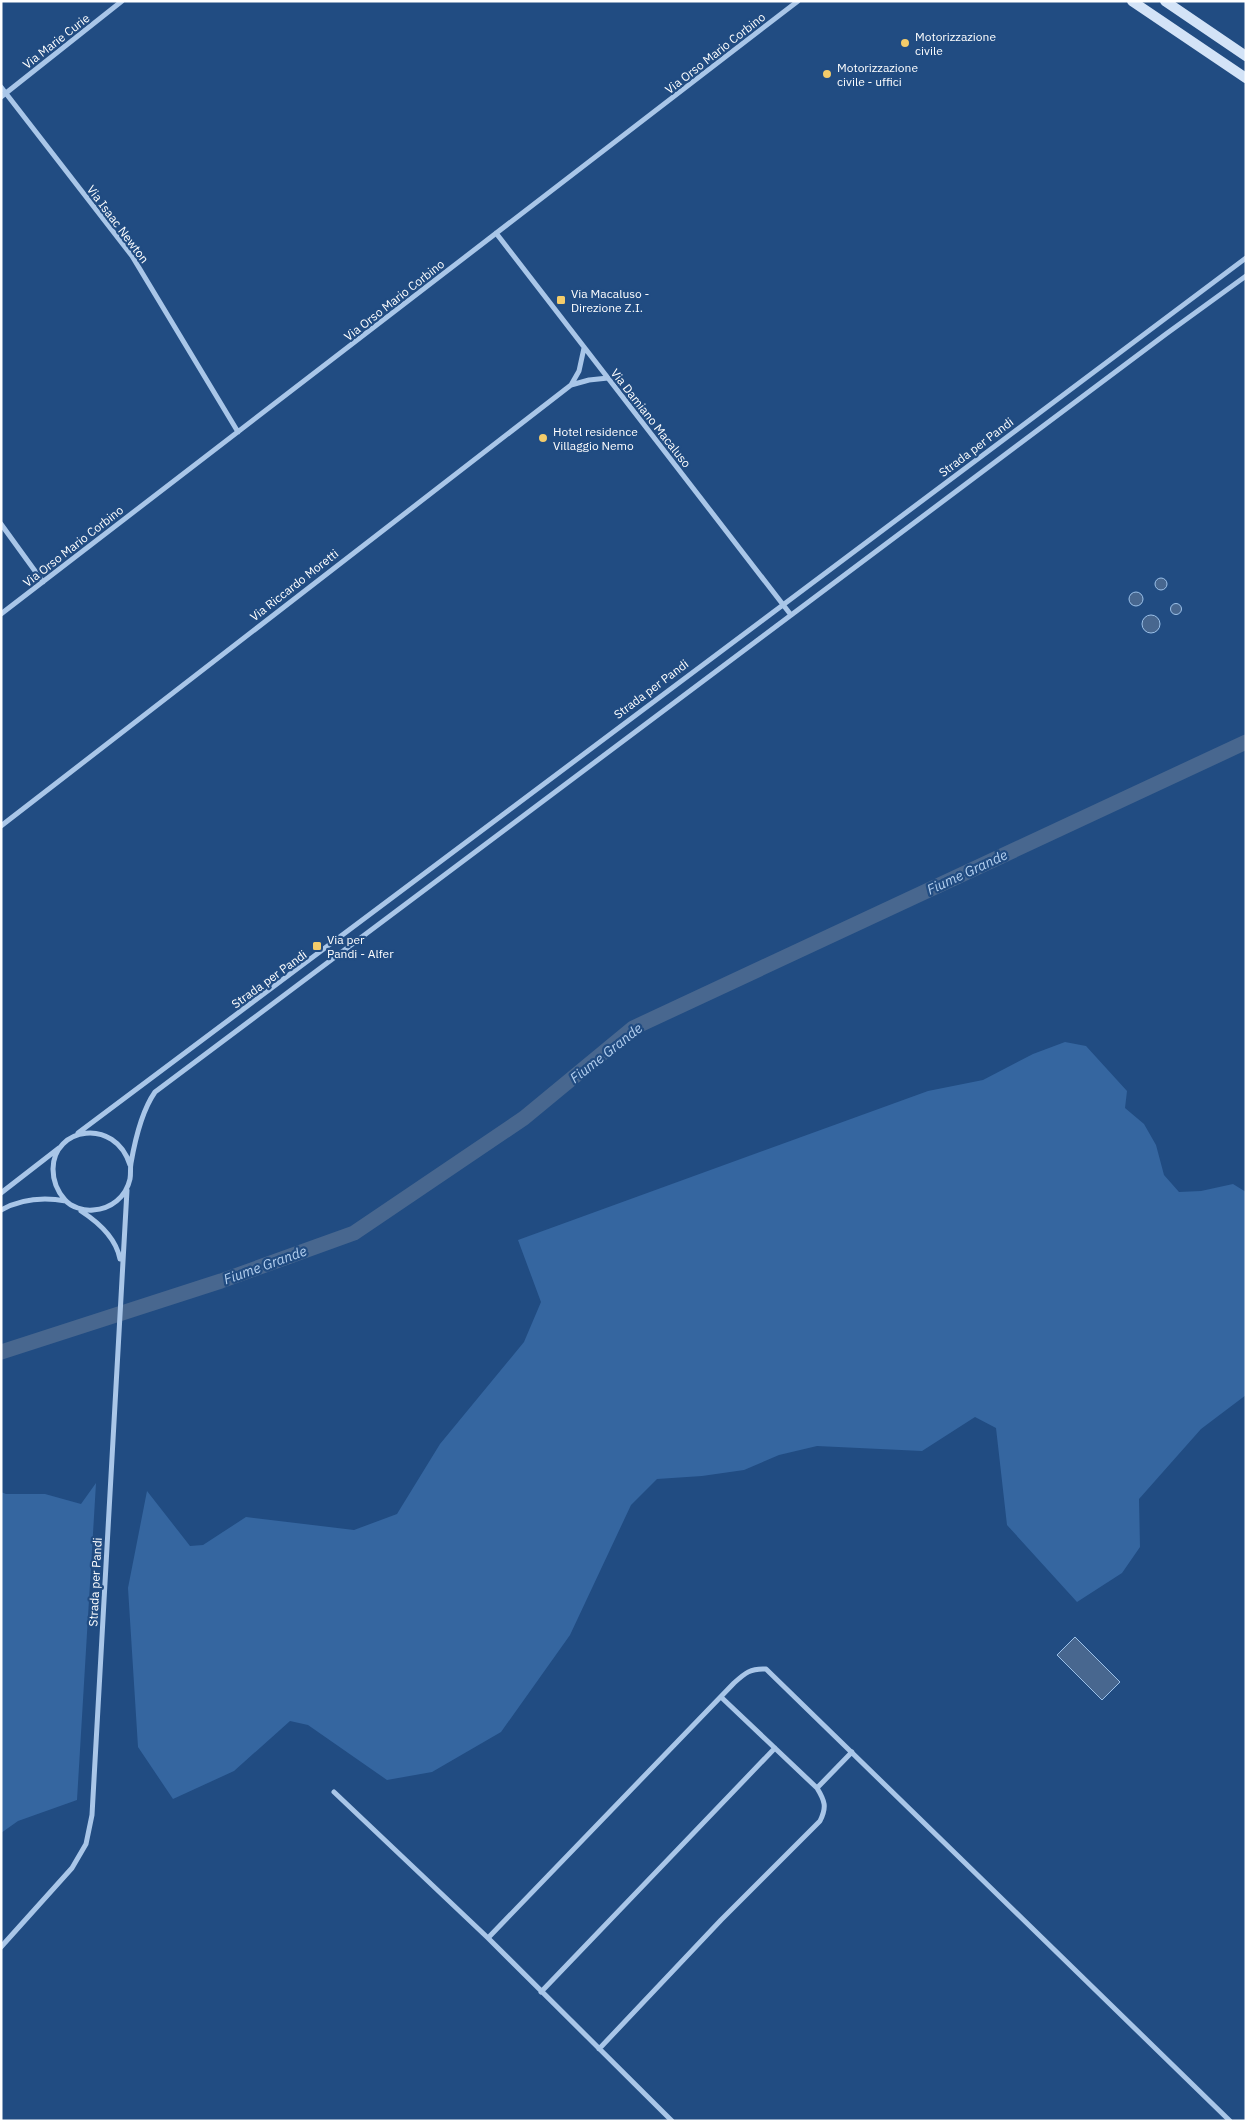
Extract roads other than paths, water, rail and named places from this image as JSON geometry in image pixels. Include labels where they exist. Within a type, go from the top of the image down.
[{"type":"street","name":"Via Marie Curie","points":[[4,95],[122,1]]},
{"type":"street","name":"Via Orso Mario Corbino","points":[[1,614],[798,1]]},
{"type":"street","points":[[1132,1],[1246,78]]},
{"type":"street","points":[[1165,1],[1246,56]]},
{"type":"street","name":"Via Isaac Newton","points":[[1,87],[4,95],[132,256],[238,432]]},
{"type":"street","name":"Via Damiano Macaluso","points":[[496,233],[791,615]]},
{"type":"street","name":"Strada per Pandi","points":[[128,1187],[112,1205],[101,1210],[88,1210],[76,1207],[66,1201],[58,1190],[53,1178],[53,1164],[63,1145],[71,1138],[338,940],[456,848],[1246,258]]},
{"type":"street","name":"Strada per Pandi","points":[[1,1947],[72,1868],[86,1844],[92,1815],[128,1187],[130,1166],[147,1103],[155,1092],[1246,276]]},
{"type":"street","points":[[571,385],[579,371],[584,348]]},
{"type":"street","name":"Via Riccardo Moretti","points":[[1,826],[571,385],[589,380],[608,378]]},
{"type":"street","points":[[1,524],[43,582]]},
{"type":"street","points":[[71,1138],[90,1132],[112,1138],[124,1150],[130,1166]]},
{"type":"street","points":[[1,1193],[63,1145]]},
{"type":"street","points":[[1,1210],[29,1201],[53,1199],[66,1201]]},
{"type":"street","points":[[76,1207],[91,1217],[112,1238],[119,1251],[122,1267]]},
{"type":"street","points":[[488,1938],[746,1672],[756,1669],[766,1670],[1230,2121]]},
{"type":"street","points":[[599,2049],[721,1920],[820,1821],[826,1810],[824,1800],[817,1788],[721,1697]]},
{"type":"street","points":[[541,1992],[775,1748]]},
{"type":"street","points":[[817,1788],[852,1752]]},
{"type":"street","points":[[334,1792],[488,1938],[672,2121]]},
{"type":"waterway","name":"Fiume Grande","points":[[1,1352],[221,1281],[354,1233],[524,1118],[633,1028],[1246,742]]},
{"type":"place","name":"Motorizzazione civile","points":[[905,43]]},
{"type":"place","name":"Motorizzazione civile - uffici","points":[[827,74]]},
{"type":"place","name":"Via Macaluso - Direzione Z.I.","points":[[561,300]]},
{"type":"place","name":"Hotel residence Villaggio Nemo","points":[[543,438]]},
{"type":"place","name":"Via per Pandi - Alfer","points":[[317,946]]}]
